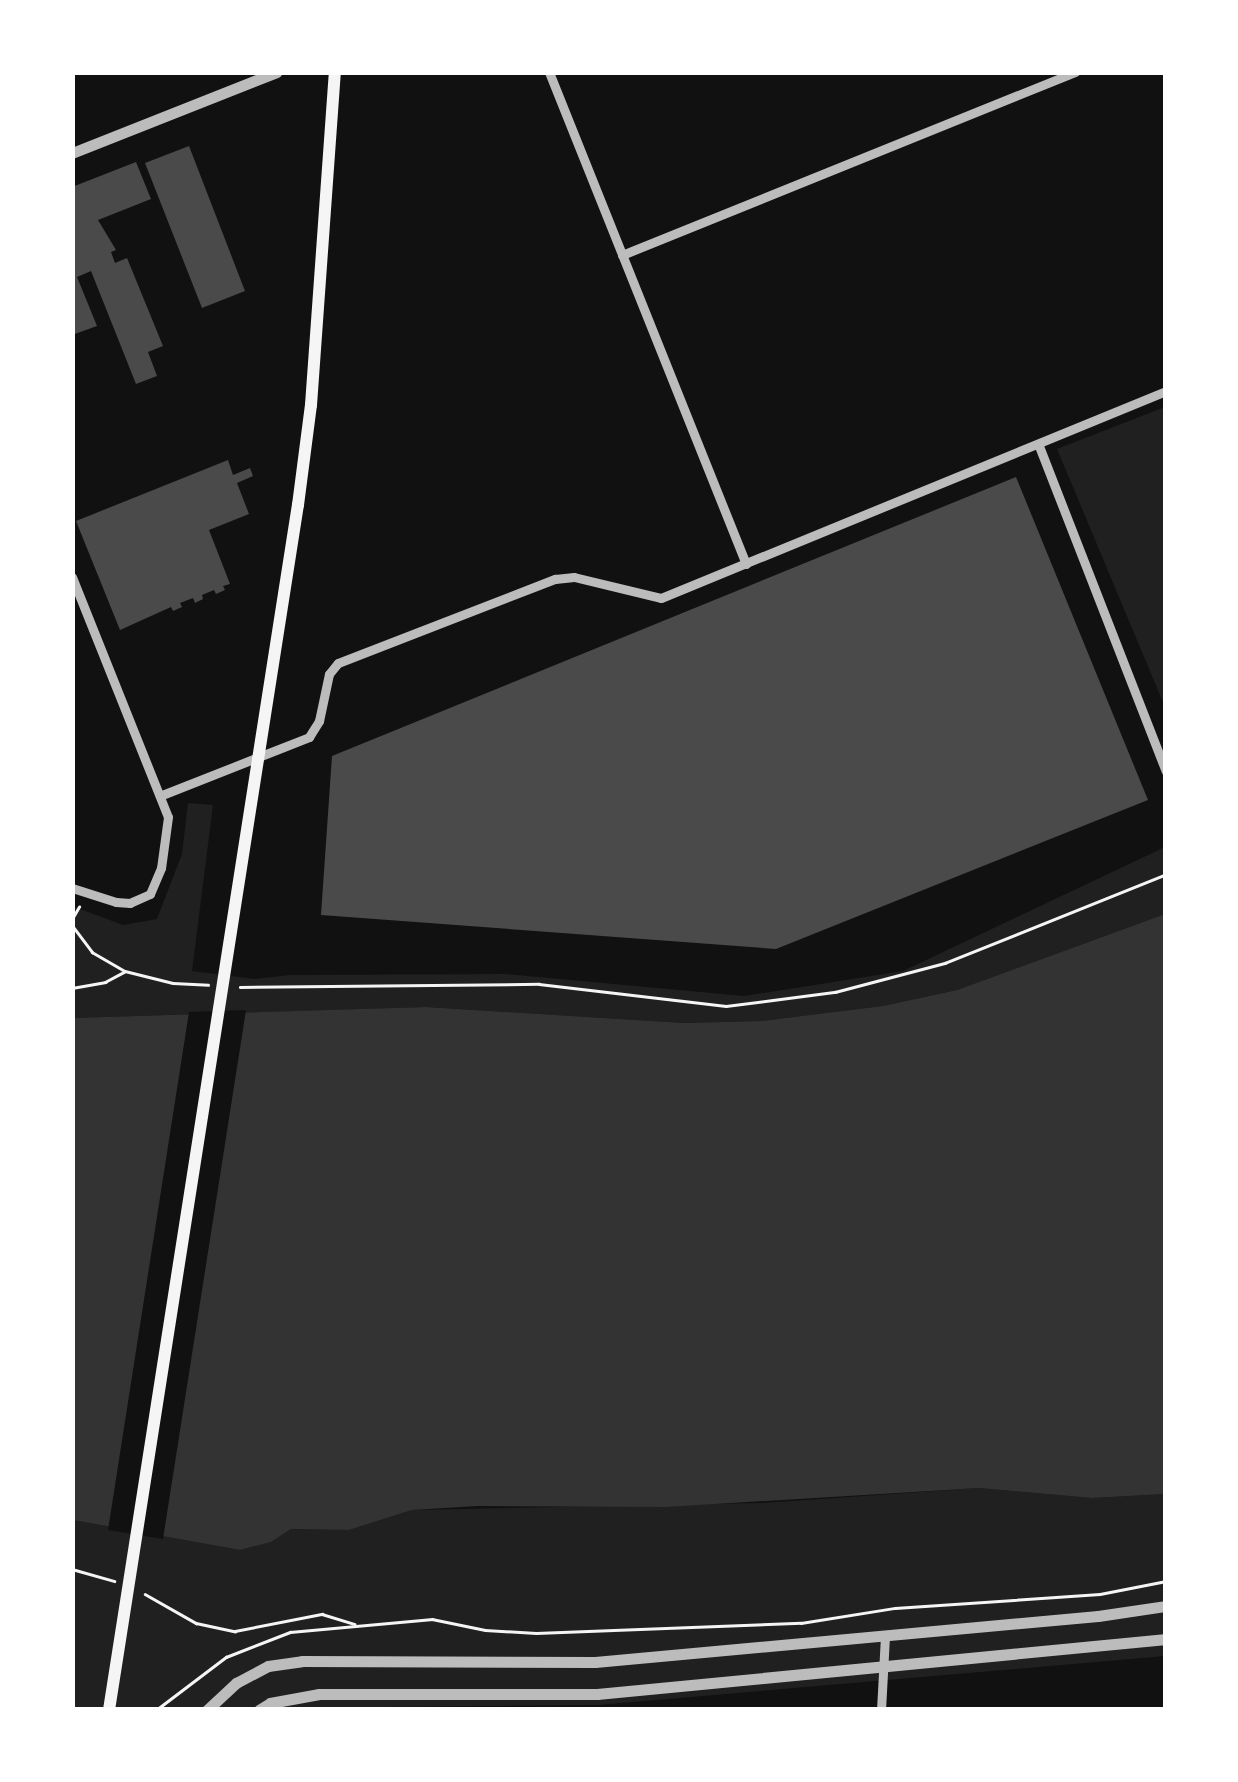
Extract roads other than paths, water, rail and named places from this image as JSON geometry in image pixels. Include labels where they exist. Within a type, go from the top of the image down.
[{"type":"main road","points":[[109,1710],[310,405],[335,72]]},
{"type":"street","points":[[72,152],[276,72]]},
{"type":"street","points":[[549,72],[746,564]]},
{"type":"street","points":[[622,255],[1076,72]]},
{"type":"street","points":[[162,796],[309,737],[319,721],[328,674],[338,663],[555,579],[574,577],[661,598],[1166,392]]},
{"type":"street","points":[[1039,446],[1166,771]]},
{"type":"street","points":[[72,578],[162,796],[166,836],[150,894],[130,903],[116,902],[72,888]]},
{"type":"street","points":[[207,1710],[236,1684],[268,1666],[302,1661],[594,1662],[1166,1606]]},
{"type":"street","points":[[881,1710],[885,1636]]},
{"type":"street","points":[[260,1710],[270,1702],[319,1694],[597,1694],[1166,1638]]}]
